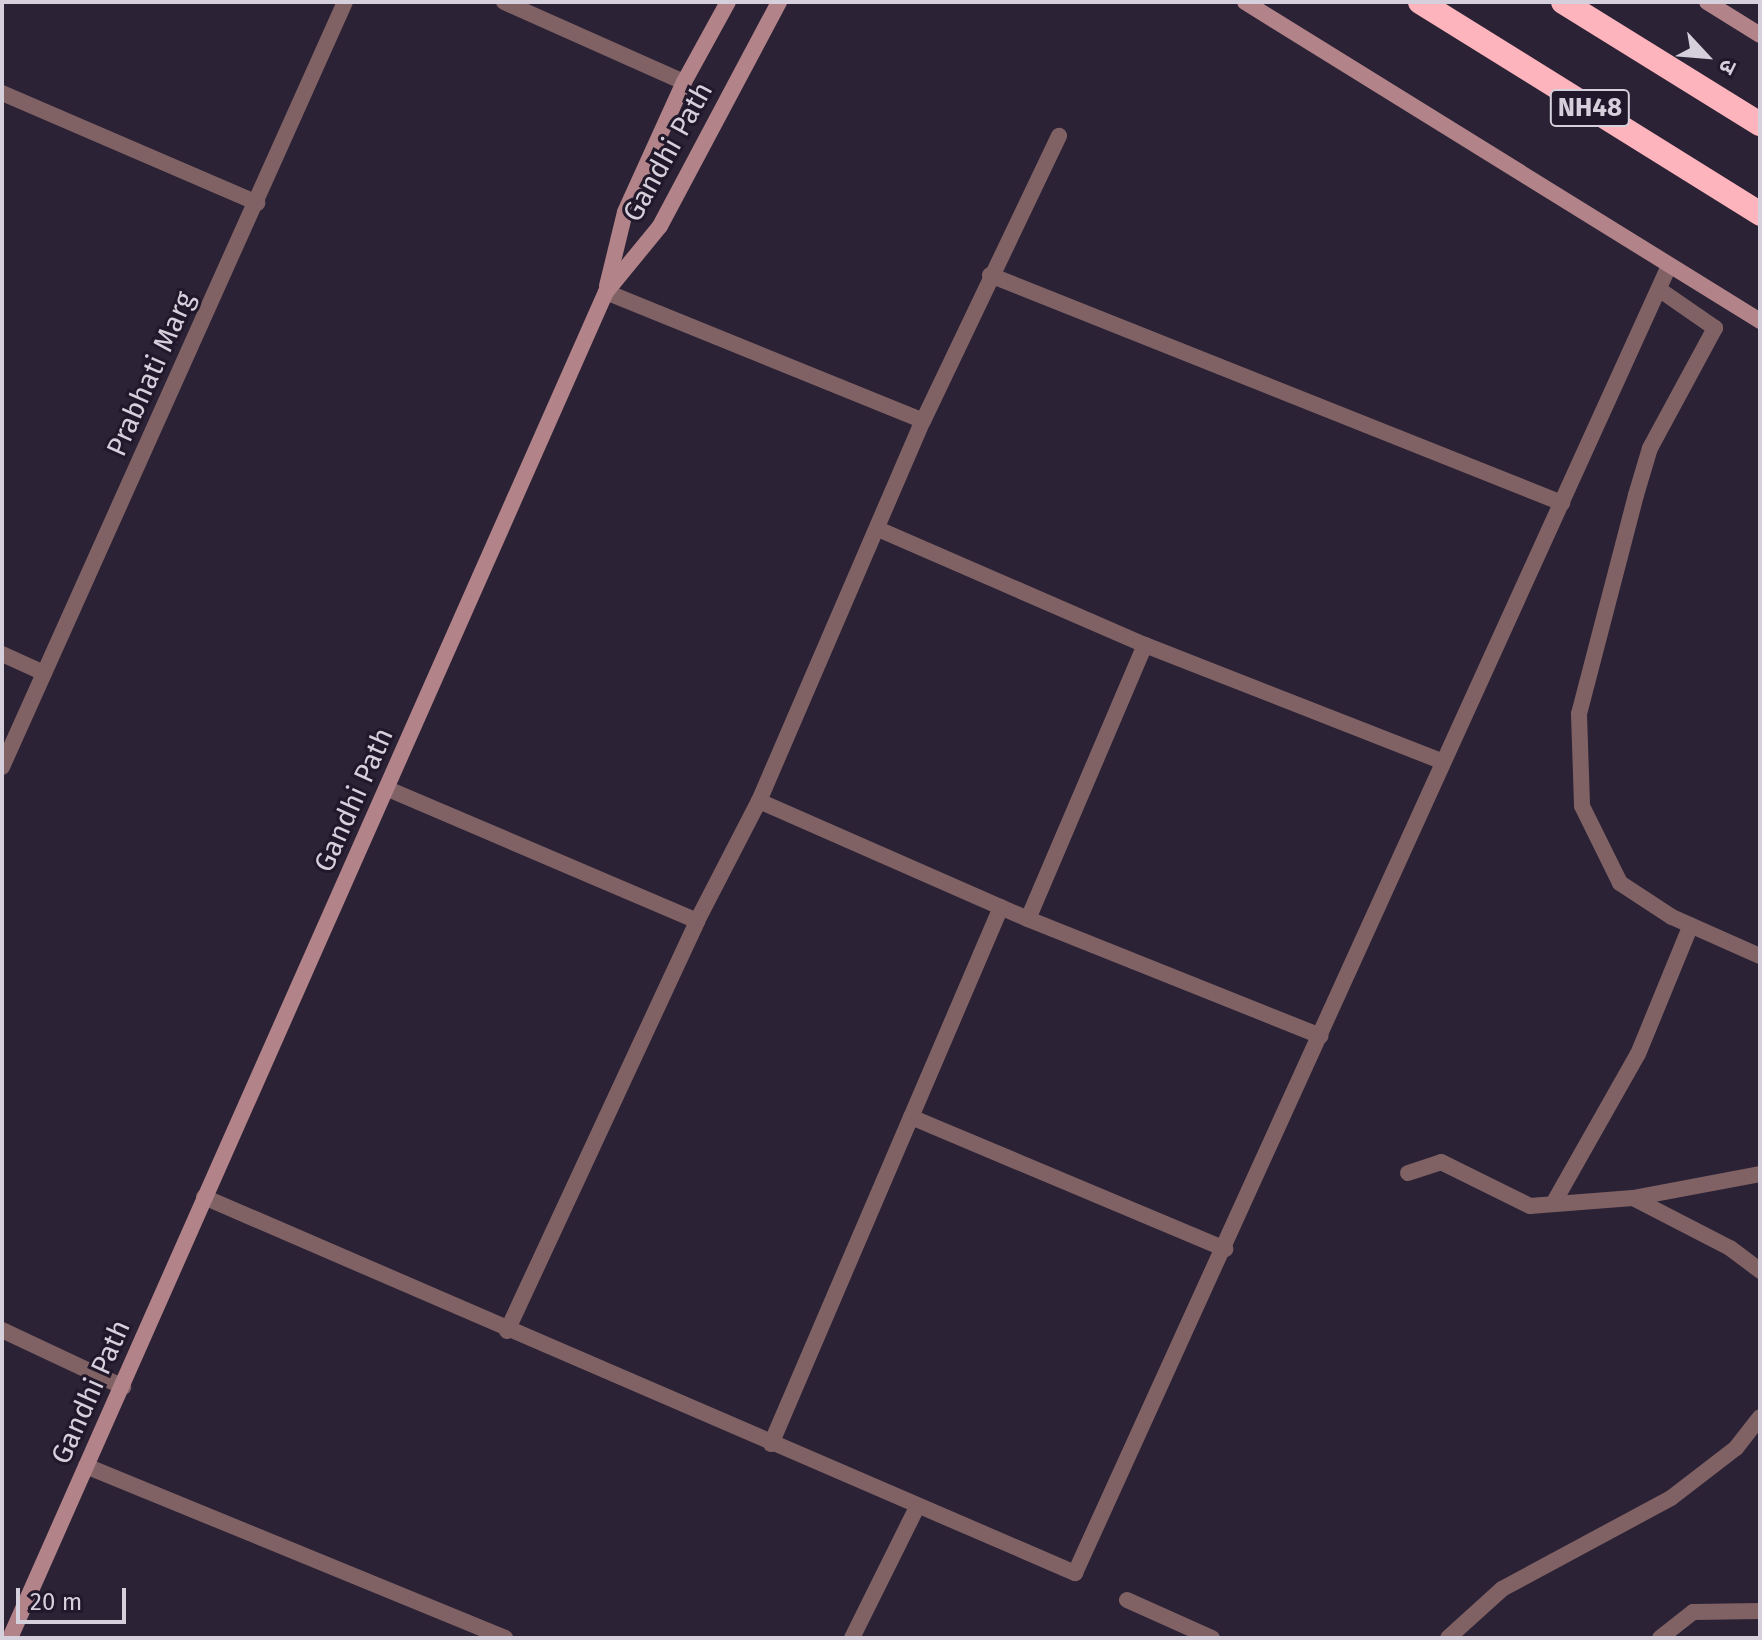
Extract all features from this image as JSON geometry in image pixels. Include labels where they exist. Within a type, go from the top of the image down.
[{"type":"highway","name":"NH48","points":[[1420,2],[1760,214]]},
{"type":"highway","name":"NH48","points":[[1563,2],[1760,124]]},
{"type":"street","name":"Prabhati Marg","points":[[2,767],[345,2]]},
{"type":"street","points":[[504,2],[684,82]]},
{"type":"street","points":[[728,2],[684,82],[625,212],[606,292],[923,421]]},
{"type":"street","name":"Gandhi Path","points":[[10,1638],[606,292],[660,226],[779,2]]},
{"type":"street","points":[[1245,2],[1760,321]]},
{"type":"street","points":[[1707,2],[1760,35]]},
{"type":"street","points":[[2,93],[257,203]]},
{"type":"street","points":[[507,1331],[697,921],[759,801],[923,421],[990,275],[1059,136]]},
{"type":"street","points":[[204,1197],[507,1331],[1075,1573],[1225,1249],[1669,266]]},
{"type":"street","points":[[990,275],[1562,503]]},
{"type":"street","points":[[1660,290],[1715,328],[1650,448],[1636,495],[1579,714],[1582,806],[1620,883],[1691,925],[1760,956]]},
{"type":"street","points":[[878,529],[1145,645],[1443,762]]},
{"type":"street","points":[[1028,919],[1145,645]]},
{"type":"street","points":[[2,654],[44,673]]},
{"type":"street","points":[[388,789],[697,921]]},
{"type":"street","points":[[759,801],[1028,919],[1321,1036]]},
{"type":"street","points":[[771,1444],[1001,907]]},
{"type":"street","points":[[1553,1204],[1638,1054],[1691,925]]},
{"type":"street","points":[[911,1117],[1225,1249]]},
{"type":"street","points":[[1408,1173],[1441,1162],[1530,1206],[1633,1198],[1760,1174]]},
{"type":"street","points":[[1633,1198],[1730,1248],[1760,1271]]},
{"type":"street","points":[[2,1330],[123,1387]]},
{"type":"street","points":[[1448,1638],[1502,1589],[1671,1498],[1736,1448],[1760,1417]]},
{"type":"street","points":[[86,1466],[505,1638]]},
{"type":"street","points":[[852,1638],[918,1505]]},
{"type":"street","points":[[1127,1600],[1212,1638]]},
{"type":"street","points":[[1660,1638],[1693,1612],[1760,1611]]}]
